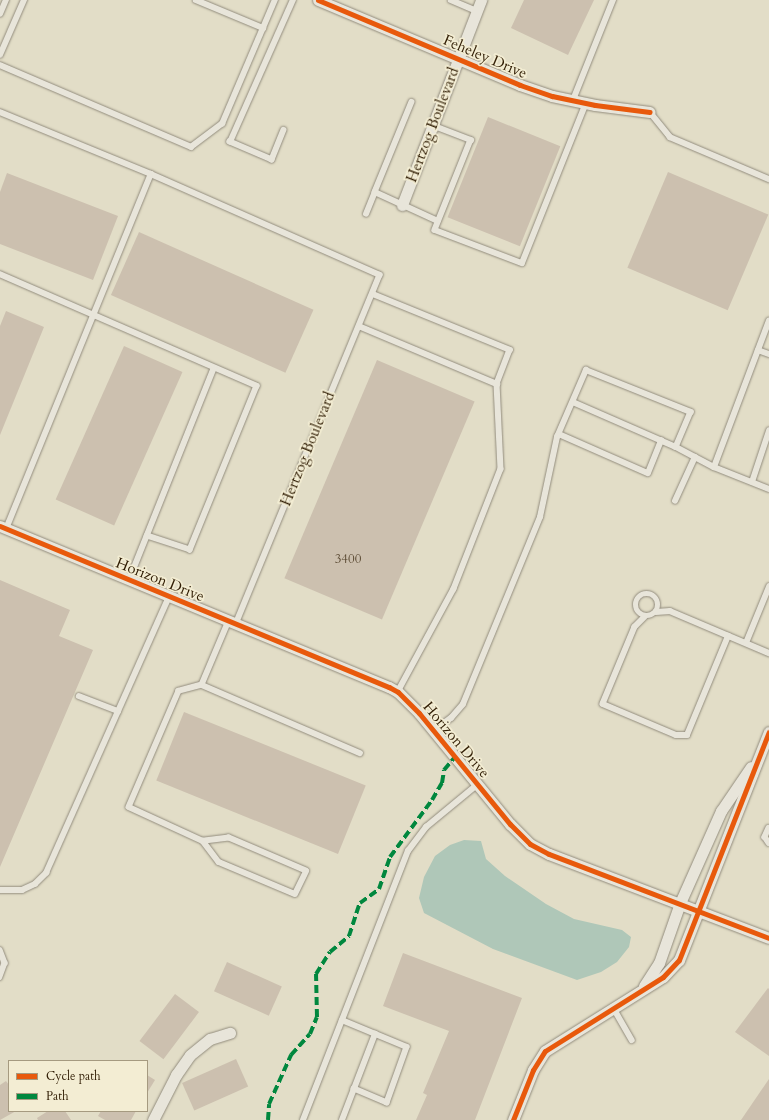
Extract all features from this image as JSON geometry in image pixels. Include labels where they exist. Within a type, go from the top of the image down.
[{"type":"street","name":"Feheley Drive","points":[[318,0],[520,85],[586,103],[650,112]]},
{"type":"street","name":"Hertzog Boulevard","points":[[402,205],[481,0]]},
{"type":"street","name":"Horizon Drive","points":[[3,528],[129,581],[376,681],[398,692],[433,731],[520,835],[540,850],[700,910],[769,938]]},
{"type":"street","points":[[513,1120],[533,1070],[545,1051],[642,988],[663,977],[679,960],[769,732]]},
{"type":"street","points":[[642,988],[659,963],[680,903],[721,811],[761,752]]},
{"type":"street","points":[[154,1120],[176,1075],[190,1055],[210,1039],[230,1033]]},
{"type":"lane","points":[[0,14],[6,0]]},
{"type":"lane","points":[[0,54],[24,0]]},
{"type":"lane","points":[[196,0],[263,28]]},
{"type":"lane","points":[[0,65],[191,147],[222,124],[275,0]]},
{"type":"lane","points":[[284,130],[272,160],[230,142],[293,0]]},
{"type":"lane","points":[[451,0],[477,11]]},
{"type":"lane","points":[[573,100],[613,0]]},
{"type":"lane","points":[[366,214],[412,102]]},
{"type":"lane","points":[[432,125],[471,140],[435,230],[522,263],[586,103]]},
{"type":"lane","points":[[650,112],[670,137],[769,179]]},
{"type":"lane","points":[[0,113],[151,174],[3,528]]},
{"type":"lane","name":"Hertzog Boulevard","points":[[151,174],[380,275],[233,623],[202,685]]},
{"type":"lane","points":[[375,192],[438,221]]},
{"type":"lane","points":[[0,274],[257,386],[190,550],[147,536]]},
{"type":"lane","points":[[373,294],[510,350],[497,384],[501,469],[454,589],[398,692]]},
{"type":"lane","points":[[714,467],[769,321]]},
{"type":"lane","points":[[359,326],[497,384]]},
{"type":"lane","points":[[758,350],[769,354]]},
{"type":"lane","points":[[129,581],[214,368]]},
{"type":"lane","points":[[433,731],[456,713],[463,704],[540,517],[559,434],[586,370],[691,412],[676,447]]},
{"type":"lane","points":[[573,402],[676,447],[714,467],[769,489]]},
{"type":"lane","points":[[752,482],[769,431]]},
{"type":"lane","points":[[559,434],[648,473],[661,441]]},
{"type":"lane","points":[[675,502],[695,457]]},
{"type":"lane","points":[[746,643],[769,587]]},
{"type":"lane","points":[[645,617],[639,614],[636,606],[637,599],[644,594],[656,597],[659,605],[656,612]]},
{"type":"lane","points":[[0,890],[22,890],[35,884],[46,873],[169,597]]},
{"type":"lane","points":[[728,636],[687,735],[676,735],[603,704],[635,627],[645,617],[656,612],[670,611],[769,653]]},
{"type":"lane","points":[[203,841],[229,838],[306,871],[295,894],[219,862],[203,841],[129,807],[179,691],[202,685],[360,753]]},
{"type":"lane","points":[[79,696],[118,711]]},
{"type":"lane","points":[[303,1120],[408,851],[426,827],[477,785]]},
{"type":"lane","points":[[769,828],[765,837],[769,843]]},
{"type":"lane","points":[[0,950],[5,963],[0,977]]},
{"type":"lane","points":[[612,1007],[632,1040]]},
{"type":"lane","points":[[342,1020],[407,1047],[387,1103],[354,1089]]},
{"type":"lane","points":[[342,1120],[375,1034]]},
{"type":"shaded area","points":[[464,840],[481,841],[486,859],[505,876],[546,904],[574,919],[622,930],[631,937],[629,947],[617,962],[601,972],[577,980],[493,949],[424,913],[419,898],[424,877],[435,856],[450,845]]},
{"type":"building","points":[[524,0],[594,0],[568,55],[511,28]]},
{"type":"building","points":[[488,117],[560,146],[520,246],[448,217]]},
{"type":"building","points":[[668,172],[768,215],[728,310],[627,268]]},
{"type":"building","points":[[7,173],[118,216],[93,280],[0,244],[0,192]]},
{"type":"building","points":[[139,232],[313,310],[285,373],[111,295]]},
{"type":"building","points":[[6,311],[44,327],[0,435],[0,326]]},
{"type":"building","points":[[124,346],[182,372],[114,526],[56,499]]},
{"type":"building","points":[[377,360],[475,401],[382,620],[284,578]]},
{"type":"building","points":[[0,580],[70,610],[59,636],[93,650],[0,867]]},
{"type":"building","points":[[184,712],[366,785],[338,854],[156,781]]},
{"type":"building","points":[[403,953],[522,998],[475,1120],[416,1120],[427,1095],[423,1093],[449,1031],[383,1006]]},
{"type":"building","points":[[227,962],[282,986],[269,1016],[214,991]]},
{"type":"building","points":[[768,988],[769,989],[769,1056],[735,1032]]},
{"type":"building","points":[[175,994],[199,1012],[163,1059],[139,1041]]},
{"type":"building","points":[[236,1059],[248,1086],[194,1110],[182,1083]]},
{"type":"building","points":[[148,1076],[155,1080],[148,1091]]},
{"type":"building","points":[[769,1079],[769,1120],[741,1120]]},
{"type":"building","points":[[6,1081],[8,1084],[8,1112],[14,1112],[0,1120],[0,1085]]},
{"type":"building","points":[[46,1112],[66,1112],[71,1120],[38,1120],[37,1118]]},
{"type":"building","points":[[100,1112],[135,1112],[131,1120],[105,1120],[98,1116]]},
{"type":"marked path","points":[[268,1120],[269,1104],[291,1055],[310,1034],[317,1017],[316,974],[330,952],[349,936],[360,903],[379,889],[390,857],[432,800],[442,783],[444,770],[455,757]]},
{"type":"cycle path","points":[[318,0],[520,85],[552,96],[595,105],[650,112]]},
{"type":"cycle path","points":[[0,526],[389,687],[398,692],[419,713],[510,824],[530,844],[549,854],[769,938]]},
{"type":"cycle path","points":[[513,1120],[533,1070],[545,1051],[663,977],[679,960],[769,732]]}]
